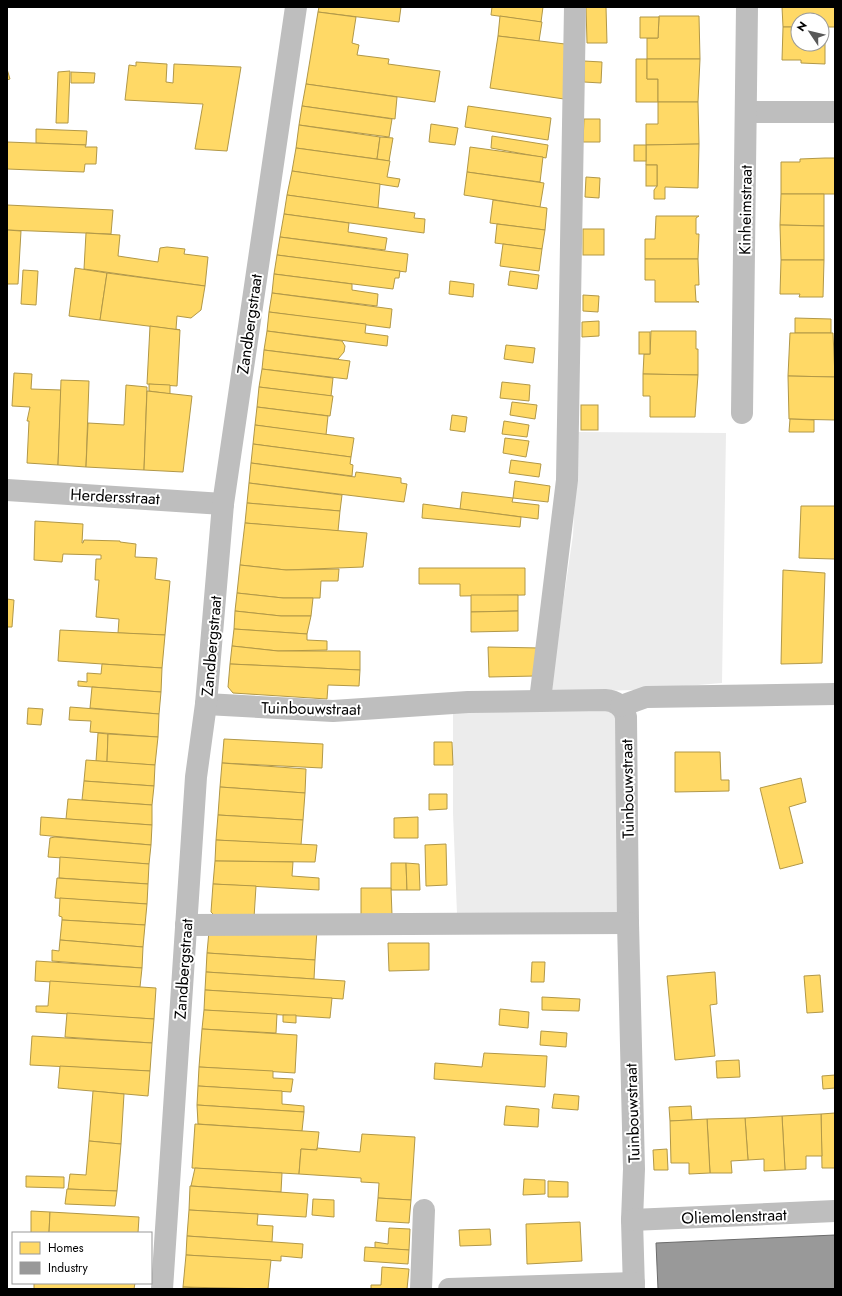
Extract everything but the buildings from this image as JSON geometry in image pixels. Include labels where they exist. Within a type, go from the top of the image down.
[{"type":"street","name":"Zandbergstraat","points":[[162,1289],[196,777],[206,704],[223,504],[296,7]]},
{"type":"street","points":[[540,700],[567,480],[575,7]]},
{"type":"street","name":"Kinheimstraat","points":[[742,413],[747,7]]},
{"type":"street","points":[[746,112],[835,112]]},
{"type":"street","name":"Herdersstraat","points":[[7,490],[223,504]]},
{"type":"street","points":[[621,706],[646,697],[835,694]]},
{"type":"street","name":"Tuinbouwstraat","points":[[206,704],[333,711],[468,702],[540,700],[605,700],[614,701],[621,706],[626,717],[628,923],[634,1169],[632,1220],[634,1286]]},
{"type":"street","points":[[186,925],[628,923]]},
{"type":"street","points":[[421,1289],[424,1210]]},
{"type":"street","name":"Oliemolenstraat","points":[[632,1220],[835,1211]]},
{"type":"street","points":[[449,1289],[634,1286]]},
{"type":"shaded area","points":[[578,432],[726,433],[722,683],[637,690],[550,692],[573,535]]},
{"type":"shaded area","points":[[609,710],[616,717],[621,914],[457,914],[453,813],[453,712]]}]
